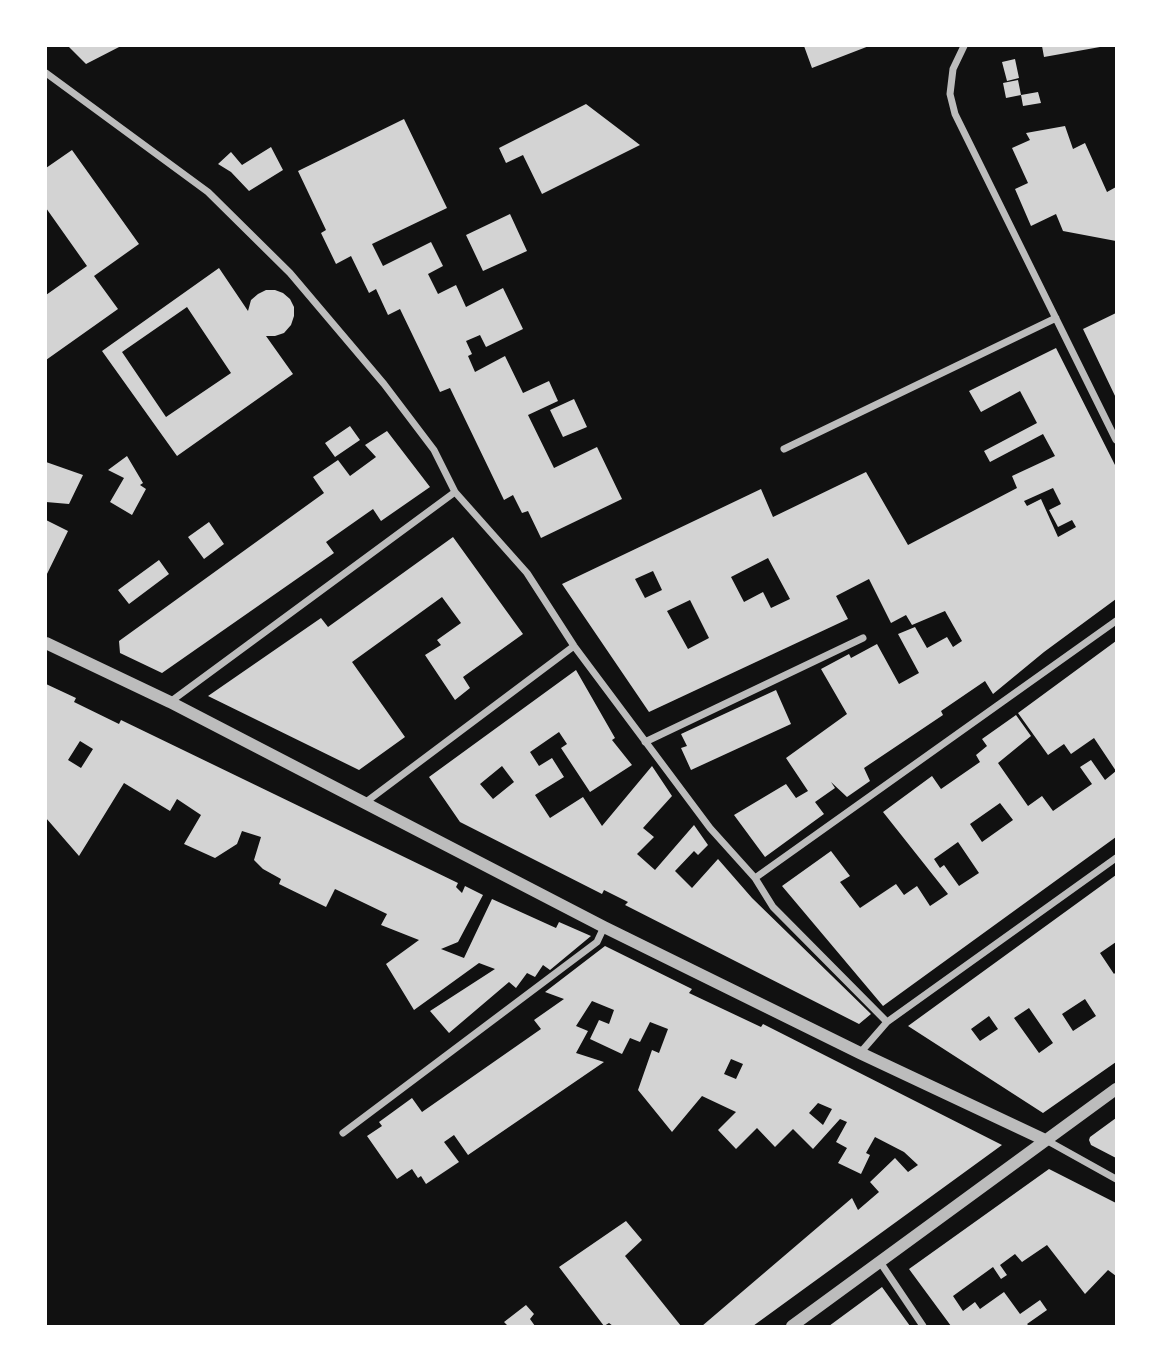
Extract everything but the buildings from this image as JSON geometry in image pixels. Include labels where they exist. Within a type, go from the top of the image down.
[{"type":"street","points":[[964,46],[953,69],[950,94],[955,114],[1116,440]]},
{"type":"street","points":[[46,73],[208,192],[290,273],[384,384],[434,450],[455,492],[527,573],[574,646],[710,828],[755,878],[773,907],[887,1022]]},
{"type":"street","points":[[784,450],[1056,318]]},
{"type":"street","points":[[170,702],[455,492]]},
{"type":"street","points":[[755,878],[1116,621]]},
{"type":"street","points":[[645,742],[863,638]]},
{"type":"street","points":[[46,643],[170,702],[604,927],[860,1054],[1045,1140],[1116,1179]]},
{"type":"street","points":[[366,802],[574,646]]},
{"type":"street","points":[[860,1054],[887,1022],[1116,858]]},
{"type":"street","points":[[343,1133],[597,942],[604,927]]},
{"type":"street","points":[[792,1326],[1116,1089]]},
{"type":"street","points":[[880,1262],[923,1326]]}]
